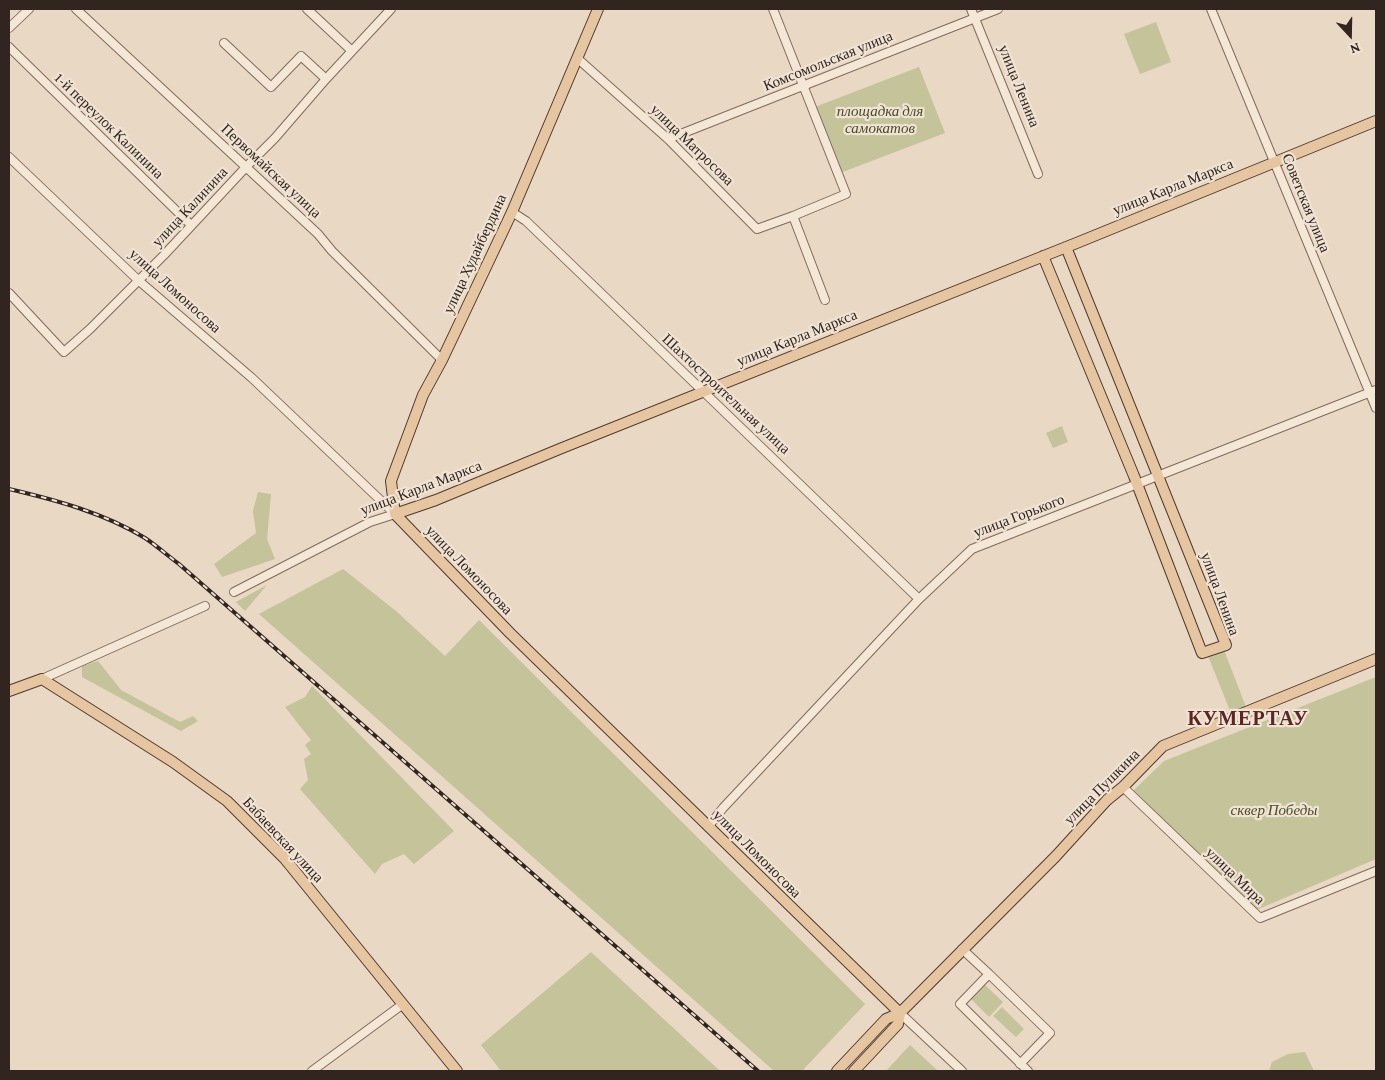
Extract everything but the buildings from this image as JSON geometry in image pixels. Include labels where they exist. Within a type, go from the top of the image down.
[{"type":"main road","name":"улица Худайбердина","points":[[395,514],[391,481],[423,395],[442,360],[512,212],[598,9]]},
{"type":"main road","name":"улица Карла Маркса","points":[[395,514],[436,500],[1376,122]]},
{"type":"main road","name":"улица Ленина","points":[[1044,256],[1137,485],[1202,653],[1226,644],[1066,248]]},
{"type":"main road","name":"улица Ломоносова","points":[[395,514],[510,633],[900,1013]]},
{"type":"main road","name":"улица Пушкина","points":[[837,1071],[886,1019],[900,1013],[1056,856],[1107,800],[1123,787],[1163,746],[1376,658]]},
{"type":"main road","points":[[9,691],[42,679]]},
{"type":"main road","name":"Бабаевская улица","points":[[42,679],[173,762],[226,801],[285,859],[457,1071]]},
{"type":"main road","name":"улица Пушкина","points":[[854,1071],[898,1024],[900,1013]]},
{"type":"street","points":[[9,28],[29,9]]},
{"type":"street","points":[[307,9],[352,51]]},
{"type":"street","name":"улица Калинина","points":[[9,293],[64,352],[90,329],[164,255],[275,138],[326,79],[391,9]]},
{"type":"street","points":[[773,9],[803,85]]},
{"type":"street","name":"улица Ленина","points":[[971,9],[1038,174]]},
{"type":"street","name":"Комсомольская улица","points":[[668,139],[998,9]]},
{"type":"street","name":"Советская улица","points":[[1211,9],[1373,391],[1376,408]]},
{"type":"street","name":"Первомайская улица","points":[[79,10],[318,234],[332,251],[442,360]]},
{"type":"street","points":[[224,43],[271,88],[301,56],[326,79]]},
{"type":"street","name":"1-й переулок Калинина","points":[[9,47],[191,225]]},
{"type":"street","name":"улица Матросова","points":[[577,58],[668,139],[757,229],[846,194],[803,85]]},
{"type":"street","name":"улица Ломоносова","points":[[9,157],[138,280],[252,378],[395,514]]},
{"type":"street","name":"Шахтостроительная улица","points":[[512,212],[526,221],[919,599]]},
{"type":"street","points":[[792,216],[826,300]]},
{"type":"street","name":"улица Горького","points":[[708,827],[723,808],[919,599],[972,550],[1373,391]]},
{"type":"street","name":"улица Карла Маркса","points":[[234,592],[370,522],[395,514]]},
{"type":"street","points":[[42,679],[205,606]]},
{"type":"street","name":"улица Мира","points":[[1123,787],[1260,918],[1376,870]]},
{"type":"street","points":[[962,949],[1050,1032],[1020,1064]]},
{"type":"street","points":[[989,974],[960,1004],[1028,1071]]},
{"type":"street","points":[[312,1071],[403,1004]]},
{"type":"street","points":[[900,1013],[962,1071]]},
{"type":"green space","points":[[1156,22],[1171,62],[1140,74],[1124,34]]},
{"type":"green space","name":"площадка для самокатов","points":[[919,67],[945,133],[840,173],[815,107]]},
{"type":"green space","points":[[1062,426],[1068,442],[1053,448],[1046,433]]},
{"type":"green space","points":[[258,492],[271,494],[267,539],[275,559],[222,577],[214,564],[256,533],[253,511]]},
{"type":"green space","points":[[343,569],[396,611],[445,656],[479,620],[865,1004],[802,1071],[774,1071],[259,614]]},
{"type":"green space","points":[[267,585],[245,611],[236,602]]},
{"type":"green space","points":[[1224,650],[1246,707],[1231,713],[1208,656]]},
{"type":"green space","points":[[98,661],[121,690],[180,722],[193,716],[198,721],[181,731],[82,677],[82,666]]},
{"type":"green space","name":"сквер Победы","points":[[1376,677],[1376,859],[1254,911],[1130,794],[1164,761]]},
{"type":"green space","points":[[312,686],[454,831],[414,864],[404,854],[382,864],[375,874],[300,789],[308,780],[304,759],[311,754],[305,745],[311,740],[285,707],[305,697]]},
{"type":"green space","points":[[591,952],[720,1071],[501,1071],[481,1045]]},
{"type":"green space","points":[[984,984],[1003,1002],[989,1017],[970,998]]},
{"type":"green space","points":[[1002,1007],[1024,1029],[1016,1037],[993,1016]]},
{"type":"green space","points":[[910,1045],[938,1071],[886,1071]]},
{"type":"green space","points":[[1305,1052],[1314,1071],[1269,1071],[1272,1062],[1288,1054]]},
{"type":"railway","points":[[9,489],[62,503],[113,521],[145,538],[179,564],[758,1071]]},
{"type":"district","name":"КУМЕРТАУ","points":[[1248,719]]}]
